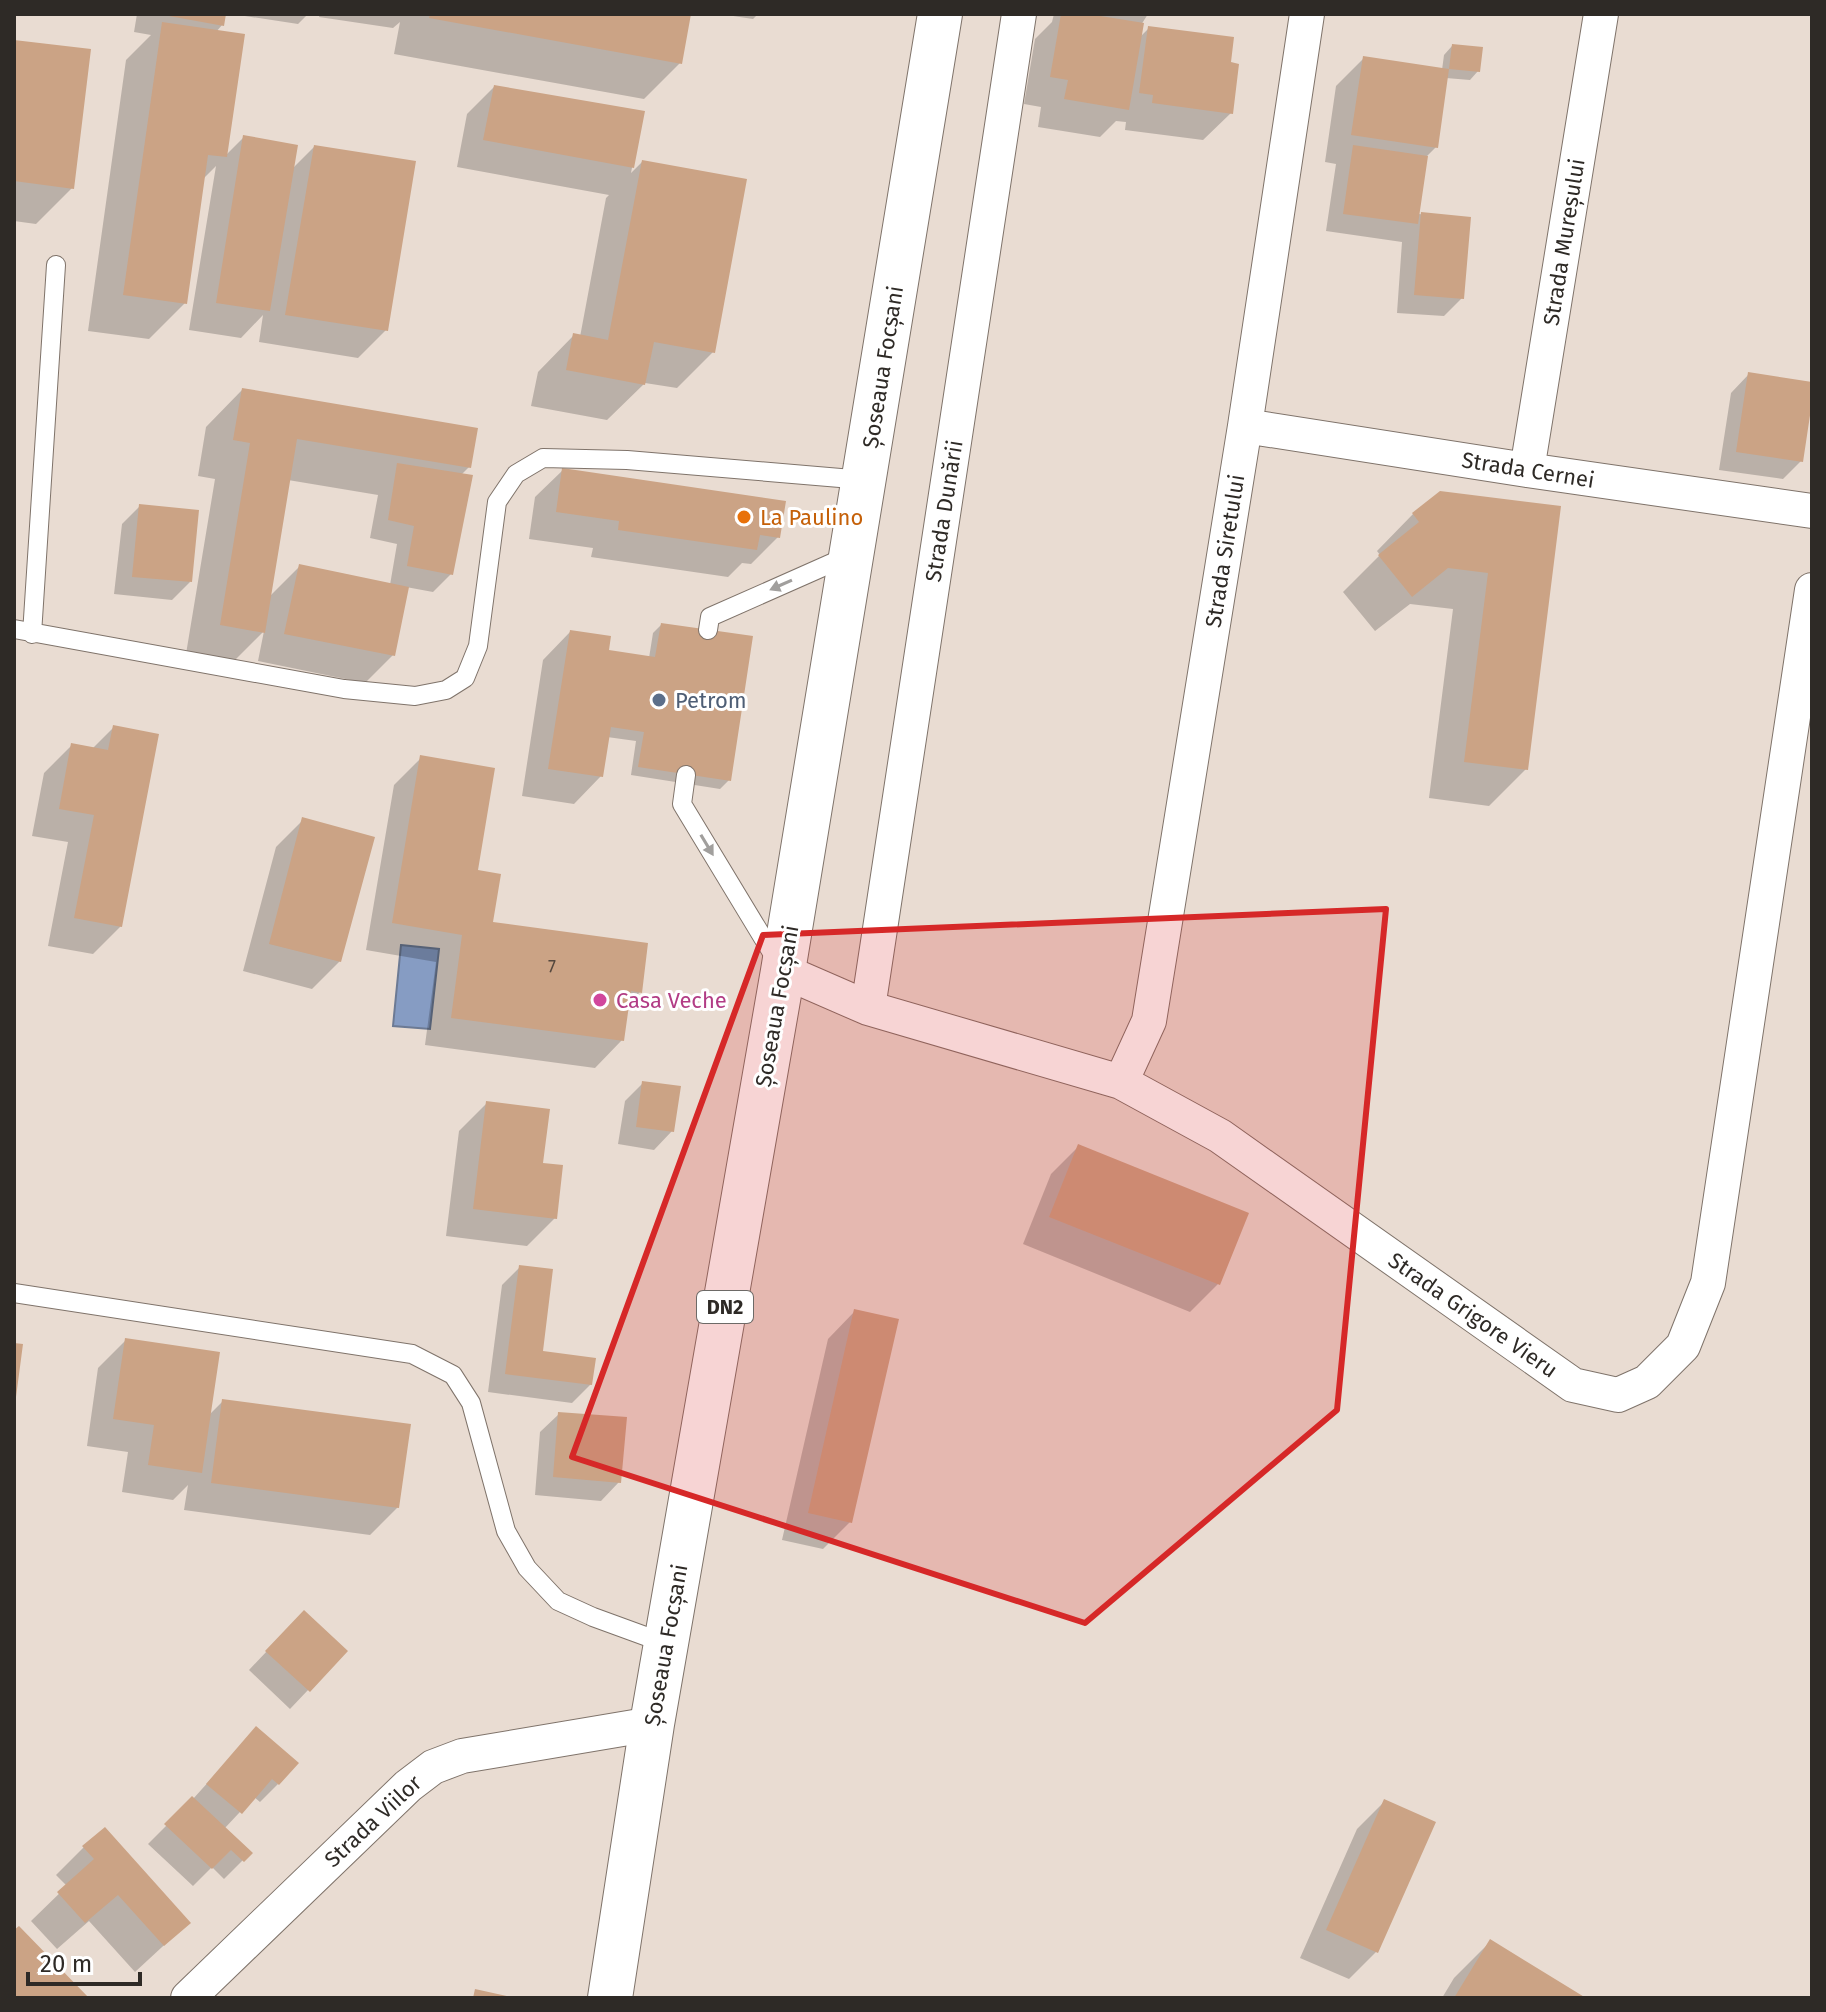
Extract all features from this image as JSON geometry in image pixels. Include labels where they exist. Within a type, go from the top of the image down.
[{"type":"main road","name":"Șoseaua Focșani","points":[[610,1998],[652,1724],[783,971],[940,14]]},
{"type":"street","name":"Strada Dunării","points":[[868,1008],[1019,14]]},
{"type":"street","name":"Strada Siretului","points":[[1121,1082],[1149,1021],[1245,426],[1307,14]]},
{"type":"street","name":"Strada Mureșului","points":[[1527,470],[1601,14]]},
{"type":"street","name":"Strada Cernei","points":[[1245,426],[1812,511]]},
{"type":"street","name":"Strada Grigore Vieru","points":[[783,971],[868,1008],[1121,1082],[1220,1136],[1573,1385],[1618,1395],[1647,1382],[1683,1346],[1708,1283],[1812,590]]},
{"type":"street","name":"Strada Viilor","points":[[188,1998],[219,1982],[408,1786],[433,1767],[462,1756],[652,1724]]},
{"type":"lane","points":[[56,265],[23,631],[344,689],[415,696],[446,690],[465,678],[478,646],[497,502],[516,474],[543,458],[627,460],[864,480]]},
{"type":"lane","points":[[708,630],[710,617],[852,554]]},
{"type":"lane","points":[[686,775],[682,804],[783,971]]},
{"type":"lane","points":[[14,1293],[412,1354],[453,1375],[471,1403],[506,1531],[527,1568],[558,1601],[667,1644]]},
{"type":"highlighted area","points":[[1386,909],[1337,1410],[1085,1623],[572,1457],[763,935]]},
{"type":"water","points":[[401,945],[439,949],[430,1029],[393,1026]]},
{"type":"building","points":[[158,14],[226,14],[224,26]]},
{"type":"building","points":[[430,14],[691,14],[682,64],[429,18]]},
{"type":"building","points":[[1061,14],[1088,14],[1144,23],[1129,110],[1064,99],[1068,80],[1050,77]]},
{"type":"building","points":[[162,22],[245,34],[227,157],[208,155],[187,304],[123,295]]},
{"type":"building","points":[[1148,26],[1234,37],[1231,62],[1239,64],[1233,114],[1152,103],[1153,95],[1139,93]]},
{"type":"building","points":[[14,40],[91,49],[74,189],[14,181]]},
{"type":"building","points":[[1452,44],[1483,47],[1480,72],[1449,69]]},
{"type":"building","points":[[1363,56],[1449,69],[1438,148],[1351,135]]},
{"type":"building","points":[[494,85],[645,111],[634,168],[483,140]]},
{"type":"building","points":[[243,135],[298,145],[270,311],[216,303]]},
{"type":"building","points":[[314,145],[416,161],[388,331],[285,315]]},
{"type":"building","points":[[1353,145],[1428,156],[1418,224],[1343,214]]},
{"type":"building","points":[[642,160],[747,179],[715,353],[654,342],[645,385],[566,370],[573,333],[608,340]]},
{"type":"building","points":[[1421,212],[1471,217],[1464,299],[1414,295]]},
{"type":"building","points":[[1748,372],[1812,382],[1803,462],[1736,452]]},
{"type":"building","points":[[242,388],[478,428],[471,468],[297,439],[265,633],[220,625],[250,443],[233,440]]},
{"type":"building","points":[[397,463],[473,475],[453,575],[407,566],[414,526],[388,520]]},
{"type":"building","points":[[562,468],[786,501],[780,538],[760,535],[757,550],[618,530],[619,521],[556,512]]},
{"type":"building","points":[[1440,491],[1561,506],[1528,770],[1464,762],[1488,573],[1448,568],[1412,597],[1378,555],[1419,522],[1412,513]]},
{"type":"building","points":[[139,504],[199,510],[192,582],[132,577]]},
{"type":"building","points":[[299,564],[409,587],[395,656],[284,634]]},
{"type":"building","points":[[661,623],[753,636],[731,781],[638,767],[644,732],[611,727],[603,777],[548,769],[570,630],[611,636],[609,650],[655,657]]},
{"type":"building","points":[[113,725],[159,734],[122,927],[74,918],[94,815],[59,809],[71,743],[108,750]]},
{"type":"building","points":[[420,755],[495,768],[478,870],[501,874],[493,922],[648,943],[642,993],[631,991],[624,1041],[451,1018],[462,935],[392,923]]},
{"type":"building","points":[[302,817],[375,837],[341,962],[269,944]]},
{"type":"building","points":[[642,1081],[681,1086],[674,1132],[636,1127]]},
{"type":"building","points":[[486,1101],[550,1109],[543,1163],[563,1165],[557,1219],[473,1209]]},
{"type":"building","points":[[1078,1144],[1249,1213],[1220,1285],[1049,1217]]},
{"type":"building","points":[[519,1265],[553,1269],[543,1351],[596,1358],[592,1385],[505,1374]]},
{"type":"building","points":[[854,1309],[899,1319],[852,1523],[808,1513]]},
{"type":"building","points":[[125,1338],[220,1352],[202,1473],[148,1465],[154,1425],[113,1419]]},
{"type":"building","points":[[14,1343],[23,1344],[16,1397],[14,1397]]},
{"type":"building","points":[[222,1399],[411,1424],[399,1508],[211,1483]]},
{"type":"building","points":[[558,1412],[627,1417],[621,1483],[553,1477]]},
{"type":"building","points":[[304,1610],[348,1651],[310,1692],[265,1651]]},
{"type":"building","points":[[256,1726],[299,1763],[279,1785],[272,1779],[242,1814],[206,1784]]},
{"type":"building","points":[[192,1796],[253,1853],[244,1862],[231,1850],[212,1869],[164,1824]]},
{"type":"building","points":[[1384,1799],[1436,1822],[1378,1953],[1326,1930]]},
{"type":"building","points":[[105,1827],[191,1923],[164,1946],[118,1895],[85,1923],[57,1892],[94,1859],[82,1846]]},
{"type":"building","points":[[19,1926],[89,1998],[14,1998],[14,1930]]},
{"type":"building","points":[[1490,1939],[1586,1998],[1454,1998]]},
{"type":"building","points":[[475,1989],[511,1997],[473,1998]]},
{"type":"place","name":"La Paulino","points":[[744,517]]},
{"type":"place","name":"Petrom","points":[[659,700]]},
{"type":"place","name":"Casa Veche","points":[[600,1000]]}]
